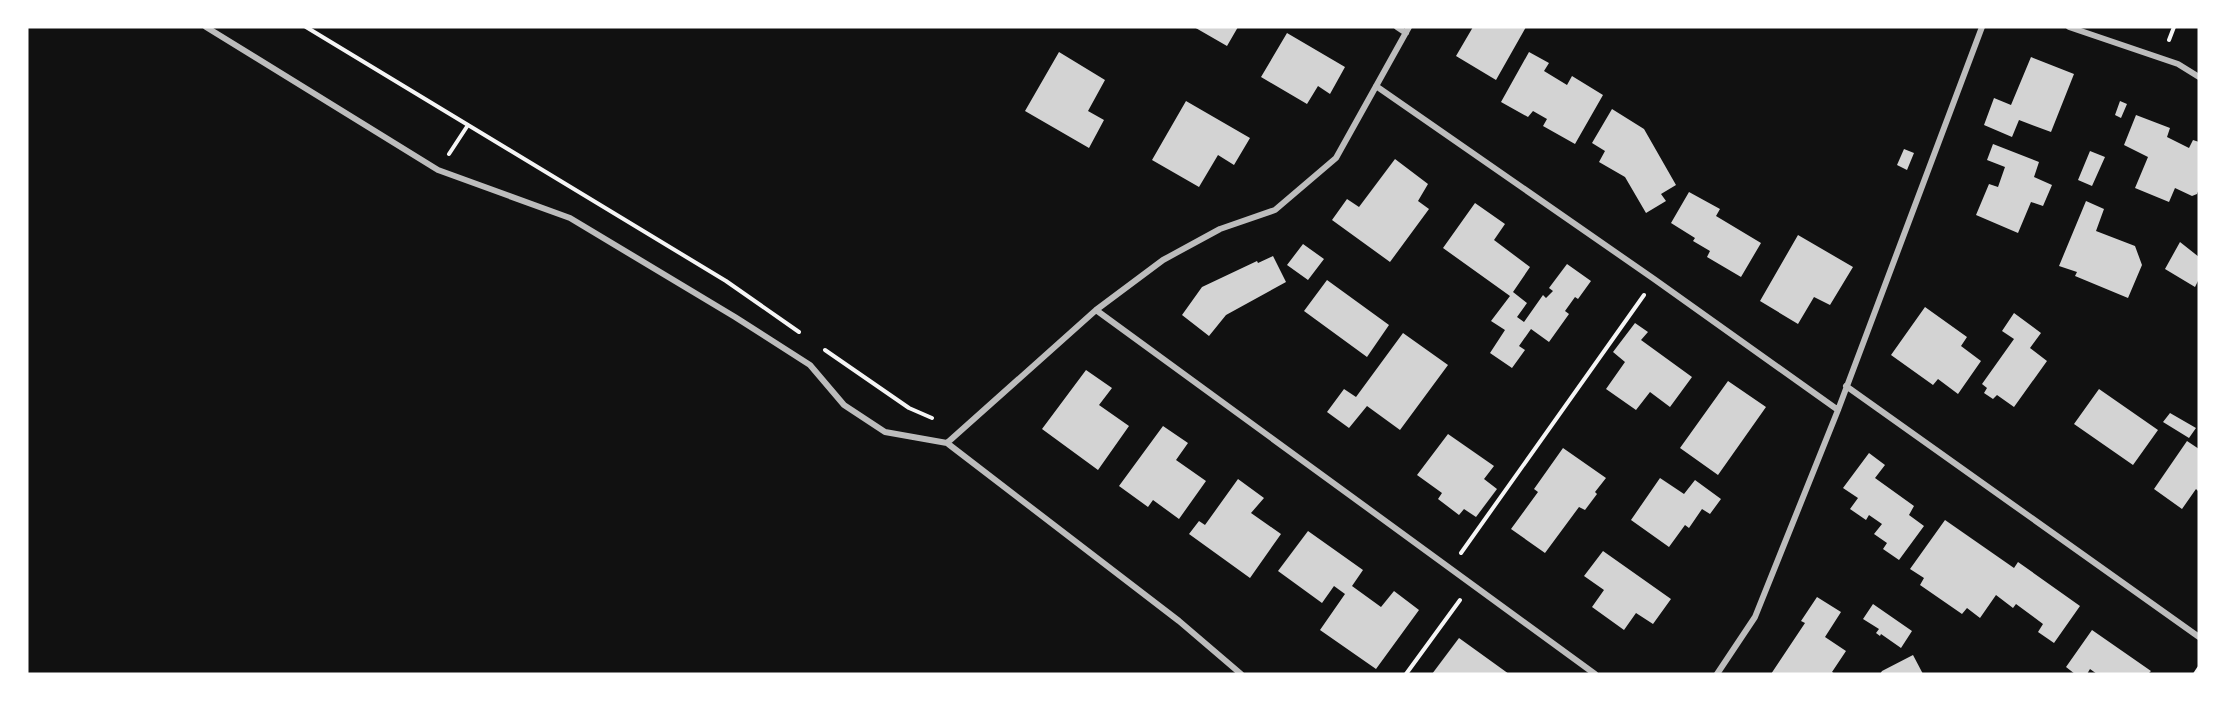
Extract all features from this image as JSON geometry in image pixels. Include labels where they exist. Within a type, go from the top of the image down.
[{"type":"street","points":[[206,27],[438,170],[570,218],[735,316],[810,365],[844,405],[885,432],[947,443],[1179,621],[1241,674]]},
{"type":"street","points":[[947,443],[1096,310],[1163,260],[1220,229],[1275,210],[1336,158],[1408,30],[1397,27]]},
{"type":"street","points":[[2069,27],[2178,64],[2199,77]]},
{"type":"street","points":[[1717,674],[1755,617],[1838,410],[1980,28]]},
{"type":"street","points":[[1376,86],[1838,410]]},
{"type":"street","points":[[1096,310],[1595,674]]},
{"type":"street","points":[[1846,386],[2199,637]]},
{"type":"path","points":[[306,27],[726,281],[807,337]]},
{"type":"path","points":[[438,170],[468,125]]},
{"type":"path","points":[[1450,568],[1654,279]]},
{"type":"path","points":[[816,344],[909,408],[960,431]]},
{"type":"path","points":[[1406,674],[1472,584]]},
{"type":"path","points":[[2195,674],[2199,668]]},
{"type":"building","points":[[1194,27],[1238,27],[1227,46]]},
{"type":"building","points":[[1473,27],[1526,27],[1496,80],[1456,56]]},
{"type":"building","points":[[1287,33],[1345,67],[1330,94],[1318,86],[1307,104],[1261,77]]},
{"type":"building","points":[[1059,52],[1105,80],[1088,111],[1104,120],[1089,148],[1025,111]]},
{"type":"building","points":[[1529,52],[1549,63],[1544,71],[1567,85],[1572,76],[1603,95],[1575,144],[1543,126],[1547,119],[1533,111],[1528,117],[1501,102]]},
{"type":"building","points":[[2031,57],[2074,74],[2051,132],[2019,120],[2012,137],[1984,125],[1994,98],[2011,105]]},
{"type":"building","points":[[1186,101],[1250,138],[1234,165],[1218,155],[1199,187],[1152,160]]},
{"type":"building","points":[[2120,101],[2127,104],[2121,118],[2115,115]]},
{"type":"building","points":[[1612,109],[1644,129],[1676,185],[1661,194],[1666,201],[1646,213],[1625,177],[1599,162],[1605,151],[1592,143]]},
{"type":"building","points":[[2136,115],[2170,128],[2167,137],[2189,148],[2193,140],[2199,142],[2199,189],[2197,194],[2192,196],[2175,188],[2169,202],[2135,188],[2148,157],[2124,145]]},
{"type":"building","points":[[1993,144],[2039,162],[2034,177],[2052,185],[2043,206],[2031,202],[2018,233],[1976,215],[1989,184],[1998,187],[2005,167],[1987,160]]},
{"type":"building","points":[[1904,149],[1914,153],[1907,170],[1897,165]]},
{"type":"building","points":[[2090,151],[2105,157],[2092,186],[2078,180]]},
{"type":"building","points":[[1395,159],[1428,184],[1418,201],[1429,209],[1390,262],[1332,220],[1347,199],[1359,207]]},
{"type":"building","points":[[1689,192],[1720,209],[1716,216],[1761,243],[1741,277],[1707,257],[1710,251],[1693,241],[1695,238],[1671,223]]},
{"type":"building","points":[[2086,201],[2104,209],[2096,231],[2135,246],[2142,265],[2128,298],[2075,276],[2077,272],[2059,266]]},
{"type":"building","points":[[1475,203],[1505,224],[1494,240],[1530,267],[1513,292],[1527,303],[1517,317],[1524,322],[1543,295],[1546,298],[1553,291],[1549,288],[1567,264],[1591,281],[1578,299],[1575,297],[1565,311],[1569,314],[1549,342],[1531,329],[1519,346],[1525,350],[1512,368],[1490,353],[1505,330],[1491,321],[1510,296],[1443,248]]},
{"type":"building","points":[[1798,235],[1853,267],[1830,305],[1814,297],[1798,324],[1760,301]]},
{"type":"building","points":[[2180,242],[2199,257],[2199,279],[2195,287],[2165,269]]},
{"type":"building","points":[[1303,244],[1324,259],[1308,280],[1287,265]]},
{"type":"building","points":[[1273,256],[1286,282],[1226,315],[1209,336],[1182,315],[1202,287],[1257,261],[1258,263]]},
{"type":"building","points":[[1327,280],[1389,325],[1367,357],[1304,311]]},
{"type":"building","points":[[1925,307],[1967,337],[1961,346],[1981,361],[1958,394],[1938,379],[1933,385],[1891,355]]},
{"type":"building","points":[[2014,313],[2041,333],[2030,348],[2047,361],[2014,407],[1997,395],[1993,399],[1984,393],[1987,388],[1982,384],[2014,339],[2002,331]]},
{"type":"building","points":[[1635,323],[1648,332],[1641,340],[1692,377],[1670,407],[1650,392],[1636,410],[1606,389],[1625,362],[1613,352]]},
{"type":"building","points":[[1403,333],[1448,365],[1400,430],[1367,406],[1349,428],[1327,412],[1344,389],[1356,397]]},
{"type":"building","points":[[1086,370],[1112,388],[1099,405],[1129,426],[1098,470],[1042,429]]},
{"type":"building","points":[[1728,381],[1766,407],[1718,475],[1680,448]]},
{"type":"building","points":[[2099,389],[2158,430],[2133,465],[2074,424]]},
{"type":"building","points":[[2170,413],[2196,428],[2189,438],[2163,422]]},
{"type":"building","points":[[1163,426],[1188,443],[1176,460],[1206,481],[1179,519],[1153,500],[1148,507],[1119,486]]},
{"type":"building","points":[[1448,434],[1494,466],[1484,479],[1497,489],[1476,517],[1464,509],[1459,515],[1438,499],[1442,493],[1417,475]]},
{"type":"building","points":[[2187,441],[2199,449],[2199,492],[2196,489],[2182,509],[2154,489]]},
{"type":"building","points":[[1563,448],[1606,478],[1585,510],[1579,507],[1545,553],[1511,529],[1538,492],[1534,489]]},
{"type":"building","points":[[1869,453],[1885,465],[1875,478],[1914,506],[1909,515],[1924,526],[1899,560],[1883,549],[1887,543],[1874,534],[1882,524],[1869,515],[1866,520],[1850,509],[1858,498],[1843,488]]},
{"type":"building","points":[[1660,478],[1684,494],[1695,480],[1721,499],[1710,514],[1702,509],[1689,528],[1685,525],[1669,547],[1631,520]]},
{"type":"building","points":[[1238,479],[1264,498],[1251,513],[1281,534],[1250,578],[1189,534],[1199,521],[1205,525]]},
{"type":"building","points":[[1945,520],[2014,568],[2018,562],[2080,606],[2054,643],[2038,632],[2043,624],[2016,604],[2013,608],[1996,595],[1980,618],[1967,608],[1962,614],[1920,585],[1924,578],[1910,569]]},
{"type":"building","points":[[1308,531],[1363,570],[1352,586],[1381,607],[1394,591],[1419,610],[1376,669],[1320,630],[1345,594],[1334,586],[1322,603],[1278,571]]},
{"type":"building","points":[[1603,551],[1671,599],[1653,624],[1636,613],[1624,630],[1592,607],[1604,590],[1584,576]]},
{"type":"building","points":[[1817,597],[1841,612],[1825,637],[1846,651],[1832,672],[1835,674],[1771,674],[1805,623],[1801,621]]},
{"type":"building","points":[[1873,604],[1912,631],[1901,648],[1876,633],[1879,629],[1863,619]]},
{"type":"building","points":[[2092,630],[2151,671],[2148,674],[2097,674],[2090,669],[2087,674],[2075,674],[2066,667]]},
{"type":"building","points":[[1459,638],[1509,674],[1432,674]]},
{"type":"building","points":[[1913,655],[1923,674],[1880,674],[1882,671]]}]
